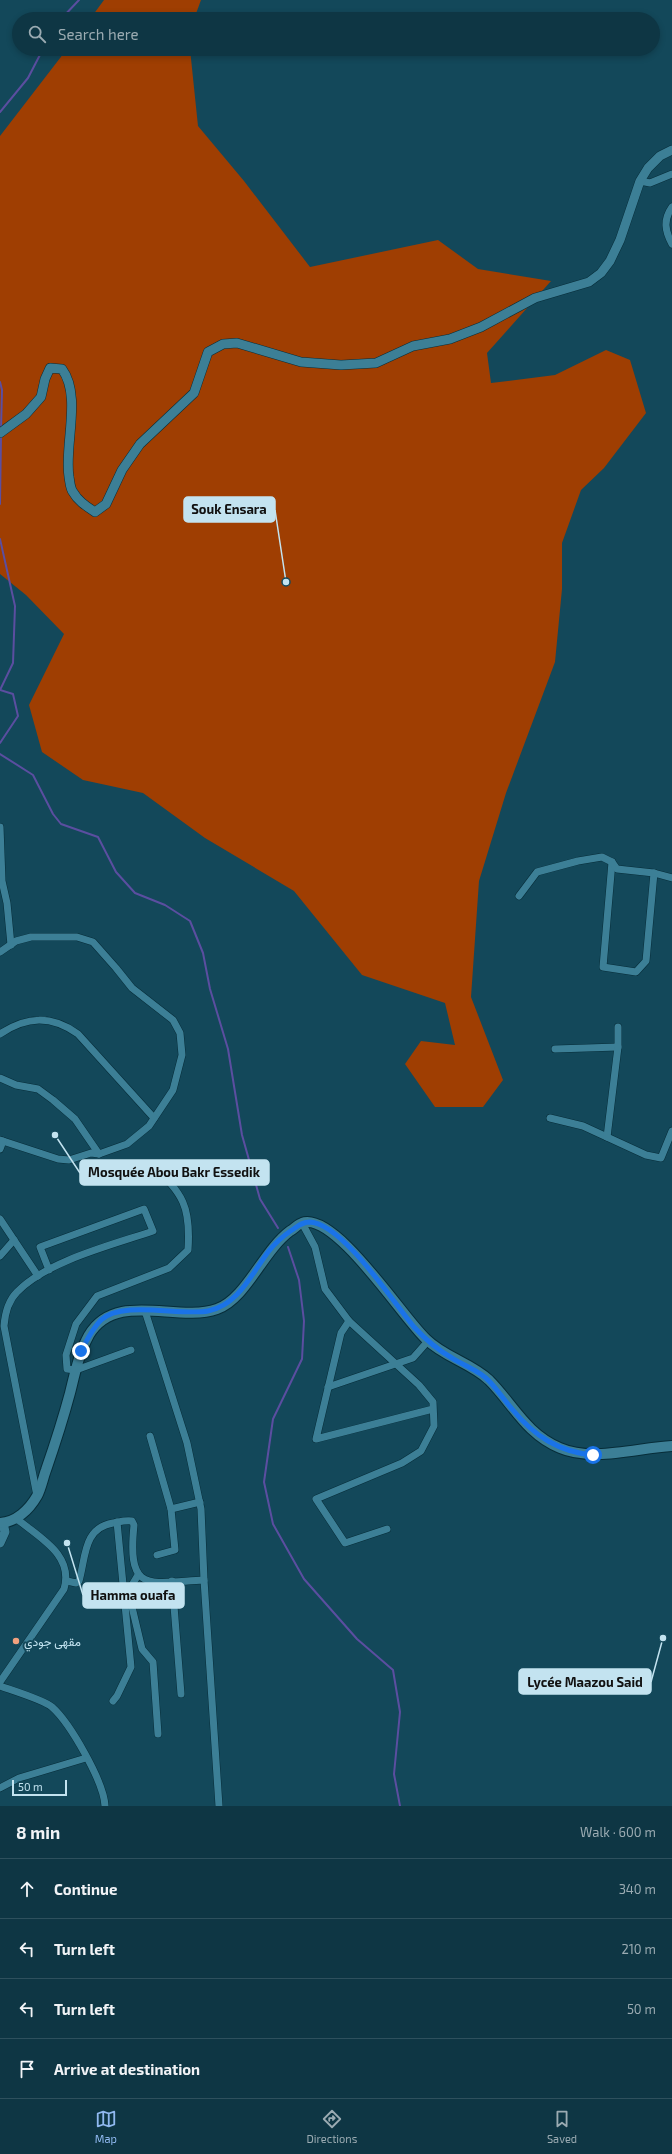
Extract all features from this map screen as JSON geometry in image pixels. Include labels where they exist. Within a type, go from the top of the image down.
[{"type":"main road","points":[[2,1523],[17,1519],[37,1496],[59,1432],[81,1351],[90,1333],[102,1319],[113,1313],[146,1311],[206,1311],[218,1309],[229,1303],[237,1295],[268,1251],[285,1235],[302,1223],[310,1222],[319,1224],[340,1240],[365,1265],[414,1327],[428,1342],[489,1380],[524,1423],[544,1439],[560,1448],[576,1453],[593,1455],[672,1446]]},
{"type":"street","points":[[0,433],[26,414],[41,397],[45,379],[50,368],[62,369],[67,376],[71,390],[68,469],[72,490],[81,503],[95,512],[106,504],[122,470],[140,444],[194,393],[208,352],[224,344],[237,343],[301,362],[341,365],[376,363],[413,346],[450,338],[481,327],[535,298],[589,282],[601,273],[610,261],[620,240],[640,181],[648,168],[660,156],[672,150]]},
{"type":"street","points":[[640,181],[650,183],[672,174]]},
{"type":"street","points":[[672,207],[668,214],[666,224],[667,234],[672,244]]},
{"type":"street","points":[[0,827],[2,881],[7,903],[11,945]]},
{"type":"street","points":[[519,896],[536,872],[578,861],[602,857],[612,862],[617,869],[654,873],[672,878]]},
{"type":"street","points":[[612,862],[603,967],[636,972],[646,961],[654,873]]},
{"type":"street","points":[[0,952],[23,938],[31,937],[85,938],[93,942],[139,995],[173,1020],[180,1033],[182,1055],[173,1090],[149,1126],[127,1144],[99,1154],[91,1153],[69,1160],[58,1159],[2,1141],[0,1149]]},
{"type":"street","points":[[0,1034],[11,1026],[28,1020],[58,1022],[69,1027],[78,1034],[154,1118]]},
{"type":"street","points":[[607,1137],[618,1048],[618,1027]]},
{"type":"street","points":[[555,1049],[618,1048]]},
{"type":"street","points":[[0,1078],[16,1086],[38,1089],[53,1100],[76,1119],[99,1154]]},
{"type":"street","points":[[550,1118],[583,1126],[646,1155],[661,1158],[672,1131]]},
{"type":"street","points":[[132,1350],[76,1370],[67,1369],[66,1355],[76,1324],[97,1296],[169,1268],[188,1250],[190,1226],[183,1198],[172,1183],[152,1165]]},
{"type":"street","points":[[37,1496],[4,1326],[4,1316],[16,1293],[38,1276],[67,1261],[153,1231],[144,1209],[40,1247],[49,1270]]},
{"type":"street","points":[[0,1219],[38,1276]]},
{"type":"street","points":[[302,1223],[315,1247],[325,1289],[349,1321],[395,1365],[419,1385],[433,1402],[434,1426],[421,1450],[402,1463],[316,1499],[345,1543],[387,1529]]},
{"type":"street","points":[[0,1256],[14,1240]]},
{"type":"street","points":[[146,1311],[184,1436],[200,1502],[203,1528],[204,1580],[219,1806]]},
{"type":"street","points":[[349,1321],[341,1333],[316,1439],[433,1409]]},
{"type":"street","points":[[328,1387],[413,1358],[428,1342]]},
{"type":"street","points":[[150,1436],[171,1509],[175,1550],[157,1555]]},
{"type":"street","points":[[171,1509],[200,1502]]},
{"type":"street","points":[[0,1682],[64,1589],[67,1581],[67,1572],[64,1562],[56,1552],[17,1519]]},
{"type":"street","points":[[67,1581],[76,1583],[79,1581],[88,1544],[97,1528],[102,1524],[127,1520],[132,1521],[134,1525],[133,1557],[138,1576],[143,1580],[152,1582],[204,1580]]},
{"type":"street","points":[[112,1700],[117,1696],[131,1667],[118,1522]]},
{"type":"street","points":[[0,1543],[5,1532],[2,1523]]},
{"type":"street","points":[[138,1576],[132,1586],[132,1607],[142,1649],[153,1662],[158,1734]]},
{"type":"street","points":[[172,1581],[181,1694]]},
{"type":"street","points":[[0,1686],[51,1705],[68,1725],[86,1758],[105,1800],[105,1806]]},
{"type":"street","points":[[0,1788],[19,1778],[86,1758]]},
{"type":"shaded area","points":[[104,0],[201,0],[197,12],[95,12]]},
{"type":"shaded area","points":[[62,56],[191,56],[198,126],[244,181],[310,267],[438,240],[478,269],[551,281],[487,353],[491,383],[555,375],[606,350],[630,360],[646,413],[604,468],[581,490],[562,543],[562,589],[555,662],[506,793],[479,881],[471,997],[503,1080],[483,1107],[435,1107],[405,1064],[421,1041],[455,1045],[445,1003],[362,975],[294,891],[205,838],[143,793],[83,780],[42,752],[29,705],[64,634],[26,595],[0,574],[0,136]]},
{"type":"waterway","points":[[68,12],[79,0]]},
{"type":"waterway","points":[[0,112],[28,78],[39,56]]},
{"type":"waterway","points":[[0,382],[2,390],[1,429]]},
{"type":"waterway","points":[[0,504],[1,435]]},
{"type":"waterway","points":[[0,539],[15,606],[13,663],[0,690]]},
{"type":"waterway","points":[[0,690],[13,694],[18,716],[0,743]]},
{"type":"waterway","points":[[0,754],[33,775],[53,814],[61,824],[98,837],[116,872],[135,893],[165,905],[190,921],[203,953],[210,989],[228,1049],[242,1135],[260,1199],[278,1228]]},
{"type":"waterway","points":[[288,1247],[299,1280],[304,1321],[302,1359],[273,1419],[264,1482],[273,1524],[304,1579],[357,1639],[393,1670],[400,1712],[394,1774],[400,1806]]},
{"type":"place","name":"Souk Ensara","points":[[286,582]]},
{"type":"place","name":"Mosquée Abou Bakr Essedik","points":[[55,1135]]},
{"type":"place","name":"Hamma ouafa","points":[[67,1543]]},
{"type":"place","name":"Lycée Maazou Said","points":[[663,1638]]},
{"type":"place","name":"مقهى جودي","points":[[16,1641]]},
{"type":"route","points":[[81,1351],[90,1333],[102,1319],[113,1313],[126,1311],[146,1311],[191,1313],[218,1309],[229,1303],[237,1295],[268,1251],[285,1235],[302,1223],[310,1222],[319,1224],[329,1230],[340,1240],[365,1265],[414,1327],[428,1342],[452,1359],[489,1380],[524,1423],[544,1439],[560,1448],[576,1453],[593,1455]]}]
